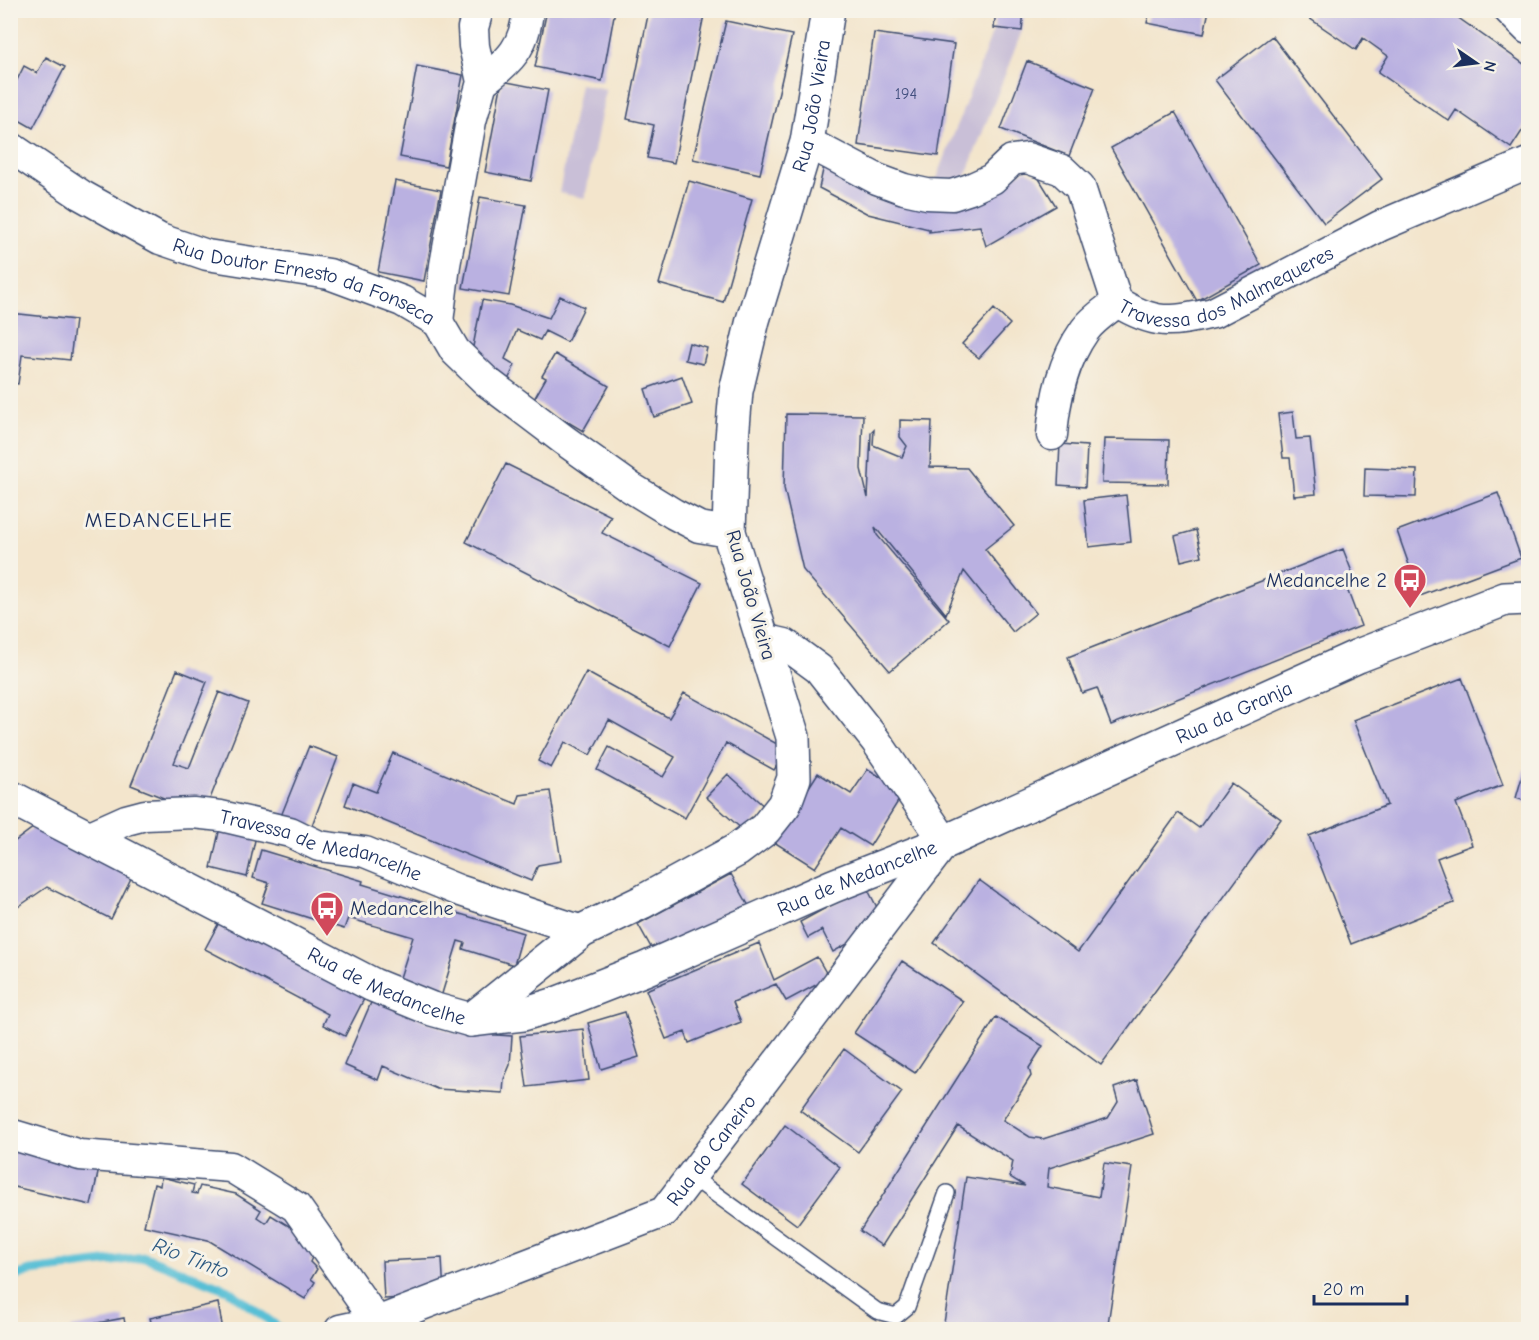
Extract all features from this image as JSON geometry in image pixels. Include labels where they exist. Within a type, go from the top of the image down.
[{"type":"street","points":[[438,322],[445,265],[471,121],[483,82],[474,46],[473,28],[478,10]]},
{"type":"street","points":[[483,82],[514,56],[525,32],[528,10]]},
{"type":"street","name":"Rua João Vieira","points":[[471,1020],[582,931],[642,902],[737,850],[765,829],[784,805],[794,778],[793,737],[729,532],[732,440],[736,391],[753,321],[807,142],[828,10]]},
{"type":"street","points":[[1509,10],[1528,29]]},
{"type":"street","name":"Travessa dos Malmequeres","points":[[807,142],[877,179],[904,189],[927,194],[952,195],[970,189],[992,179],[1012,160],[1027,158],[1062,170],[1080,188],[1117,302],[1140,316],[1164,321],[1189,319],[1213,313],[1380,226],[1528,163]]},
{"type":"street","name":"Rua Doutor Ernesto da Fonseca","points":[[10,147],[81,195],[159,238],[207,255],[329,274],[402,301],[438,322],[455,351],[486,381],[564,441],[630,487],[674,514],[699,527],[729,532]]},
{"type":"street","points":[[1052,435],[1055,403],[1066,364],[1086,328],[1117,302]]},
{"type":"street","name":"Rua da Granja","points":[[945,842],[1358,656],[1505,599],[1528,598]]},
{"type":"street","points":[[763,639],[785,644],[819,669],[876,741],[945,842]]},
{"type":"street","name":"Rua de Medancelhe","points":[[12,802],[88,837],[373,985],[432,1009],[471,1020],[523,1014],[553,1005],[645,969],[833,886],[945,842]]},
{"type":"street","name":"Travessa de Medancelhe","points":[[88,837],[126,820],[145,815],[193,813],[221,816],[290,832],[319,846],[365,852],[458,890],[582,931]]},
{"type":"street","name":"Rua do Caneiro","points":[[340,1329],[377,1322],[664,1212],[945,842]]},
{"type":"street","points":[[10,1134],[80,1155],[231,1167],[296,1207],[377,1322]]},
{"type":"lane","points":[[692,1177],[877,1311],[896,1316],[907,1307],[947,1193]]},
{"type":"shaded area","points":[[996,11],[1024,11],[1022,31],[964,180],[936,181],[994,28],[1006,29]]},
{"type":"shaded area","points":[[580,84],[606,89],[585,198],[559,193]]},
{"type":"building","points":[[547,10],[615,10],[602,81],[535,67]]},
{"type":"building","points":[[649,10],[705,10],[674,163],[647,158],[654,125],[627,119]]},
{"type":"building","points":[[996,10],[1024,10],[1022,31],[994,28]]},
{"type":"building","points":[[1056,10],[1083,10],[1081,17]]},
{"type":"building","points":[[1150,10],[1209,10],[1204,34],[1147,23]]},
{"type":"building","points":[[1314,10],[1447,10],[1528,67],[1528,122],[1511,148],[1456,110],[1449,121],[1378,72],[1388,56],[1363,38],[1356,50],[1309,18]]},
{"type":"building","points":[[726,21],[792,35],[760,174],[693,159]]},
{"type":"building","points":[[874,33],[954,44],[938,156],[858,145]]},
{"type":"building","points":[[1272,36],[1382,179],[1324,223],[1215,80]]},
{"type":"building","points":[[46,57],[65,67],[33,128],[10,115],[10,77],[17,80],[24,66],[37,73]]},
{"type":"building","points":[[1027,61],[1095,88],[1069,156],[1001,129]]},
{"type":"building","points":[[417,66],[463,75],[446,166],[400,157]]},
{"type":"building","points":[[502,81],[548,90],[531,181],[485,172]]},
{"type":"building","points":[[1175,112],[1261,265],[1197,301],[1111,148]]},
{"type":"building","points":[[825,161],[973,202],[1026,170],[1038,177],[1056,206],[986,246],[980,226],[929,232],[929,229],[868,214],[819,188]]},
{"type":"building","points":[[395,181],[441,190],[424,281],[378,272]]},
{"type":"building","points":[[689,181],[752,199],[723,302],[659,284]]},
{"type":"building","points":[[480,197],[526,205],[509,296],[463,288]]},
{"type":"building","points":[[560,296],[584,307],[567,342],[545,331],[540,340],[517,330],[505,359],[515,365],[508,380],[471,357],[482,300],[510,305],[549,318]]},
{"type":"building","points":[[994,309],[1010,324],[979,358],[962,344]]},
{"type":"building","points":[[10,313],[75,320],[70,360],[22,355],[18,384],[10,383]]},
{"type":"building","points":[[689,343],[707,348],[703,364],[685,360]]},
{"type":"building","points":[[555,354],[609,386],[583,431],[533,401],[546,378],[542,376]]},
{"type":"building","points":[[682,376],[692,404],[654,417],[645,389]]},
{"type":"building","points":[[1293,412],[1296,439],[1310,438],[1316,494],[1294,496],[1290,458],[1283,458],[1278,414]]},
{"type":"building","points":[[786,414],[863,415],[861,469],[868,498],[871,433],[874,430],[873,445],[902,457],[907,446],[900,437],[900,420],[932,421],[930,467],[967,468],[1014,526],[985,549],[1036,613],[1013,632],[964,571],[946,614],[875,527],[877,535],[949,620],[890,671],[803,570],[784,488]]},
{"type":"building","points":[[1104,439],[1169,440],[1168,484],[1102,483]]},
{"type":"building","points":[[1060,444],[1087,446],[1085,487],[1058,485]]},
{"type":"building","points":[[506,464],[611,516],[602,533],[702,583],[670,646],[466,542]]},
{"type":"building","points":[[1365,468],[1417,470],[1416,497],[1364,496]]},
{"type":"building","points":[[1498,493],[1521,558],[1420,596],[1397,531]]},
{"type":"building","points":[[1126,495],[1131,542],[1089,547],[1084,500]]},
{"type":"building","points":[[1196,530],[1202,556],[1181,561],[1175,536]]},
{"type":"building","points":[[1343,549],[1354,577],[1344,581],[1361,626],[1111,725],[1097,688],[1082,693],[1068,657]]},
{"type":"building","points":[[177,670],[207,682],[174,763],[189,768],[219,692],[248,703],[204,814],[131,785]]},
{"type":"building","points":[[586,672],[669,718],[684,693],[786,749],[774,770],[726,743],[685,818],[597,770],[609,747],[663,777],[675,757],[609,720],[590,755],[565,742],[551,768],[538,761]]},
{"type":"building","points":[[1462,678],[1503,785],[1456,803],[1472,845],[1437,858],[1454,903],[1351,944],[1309,836],[1387,805],[1353,720]]},
{"type":"building","points":[[309,746],[338,757],[309,833],[279,821]]},
{"type":"building","points":[[393,753],[517,804],[520,795],[550,791],[561,861],[538,865],[531,881],[345,805],[353,783],[376,792]]},
{"type":"building","points":[[868,769],[904,792],[870,846],[841,828],[815,868],[774,842],[818,773],[851,794]]},
{"type":"building","points":[[1524,770],[1528,771],[1528,802],[1516,798]]},
{"type":"building","points":[[728,774],[766,808],[745,832],[706,797]]},
{"type":"building","points":[[1231,783],[1281,819],[1101,1065],[934,943],[979,880],[1078,952],[1178,813],[1199,828]]},
{"type":"building","points":[[41,822],[135,870],[111,919],[47,887],[15,909],[10,907],[10,845]]},
{"type":"building","points":[[221,823],[257,831],[247,877],[211,868]]},
{"type":"building","points":[[261,850],[363,881],[362,884],[523,933],[514,965],[463,949],[465,943],[458,941],[441,997],[398,984],[413,937],[348,918],[344,929],[262,903],[269,883],[253,878]]},
{"type":"building","points":[[731,874],[750,908],[657,958],[638,924]]},
{"type":"building","points":[[866,886],[885,923],[833,952],[822,930],[808,938],[800,922]]},
{"type":"building","points":[[222,917],[367,993],[345,1036],[323,1025],[328,1014],[205,949]]},
{"type":"building","points":[[759,943],[774,980],[817,957],[829,978],[786,1001],[776,984],[733,1002],[741,1022],[689,1043],[685,1032],[666,1039],[646,990]]},
{"type":"building","points":[[902,961],[963,1001],[915,1073],[854,1033]]},
{"type":"building","points":[[373,998],[452,1032],[512,1036],[510,1065],[504,1079],[503,1093],[437,1089],[383,1066],[378,1080],[344,1065]]},
{"type":"building","points":[[625,1012],[639,1057],[601,1069],[588,1023]]},
{"type":"building","points":[[996,1017],[1043,1046],[1029,1068],[1031,1076],[1003,1120],[1030,1137],[1043,1139],[1108,1118],[1118,1102],[1114,1088],[1137,1080],[1154,1134],[1049,1168],[1047,1187],[1099,1197],[1104,1163],[1132,1167],[1107,1330],[943,1330],[966,1177],[1025,1186],[1010,1177],[1013,1161],[958,1126],[882,1246],[860,1231]]},
{"type":"building","points":[[583,1029],[589,1080],[527,1087],[520,1036]]},
{"type":"building","points":[[844,1049],[902,1092],[858,1152],[800,1110]]},
{"type":"building","points":[[785,1125],[840,1167],[797,1225],[742,1184]]},
{"type":"building","points":[[10,1143],[100,1164],[91,1205],[10,1186]]},
{"type":"building","points":[[161,1177],[194,1185],[192,1193],[197,1194],[200,1186],[236,1194],[261,1210],[257,1217],[266,1223],[271,1215],[297,1231],[313,1255],[310,1262],[317,1269],[311,1279],[315,1282],[305,1299],[208,1240],[144,1226],[154,1184],[160,1186]]},
{"type":"building","points":[[442,1258],[444,1296],[384,1299],[382,1261]]},
{"type":"building","points":[[218,1303],[223,1330],[153,1330],[150,1318]]},
{"type":"building","points":[[124,1318],[126,1330],[71,1330],[71,1328]]},
{"type":"waterway","name":"Rio Tinto","points":[[10,1278],[30,1271],[145,1257],[228,1290],[278,1327]]},
{"type":"place","name":"Medancelhe 2","points":[[1410,609]]},
{"type":"place","name":"Medancelhe","points":[[327,937]]},
{"type":"district","name":"MEDANCELHE","points":[[159,520]]}]
